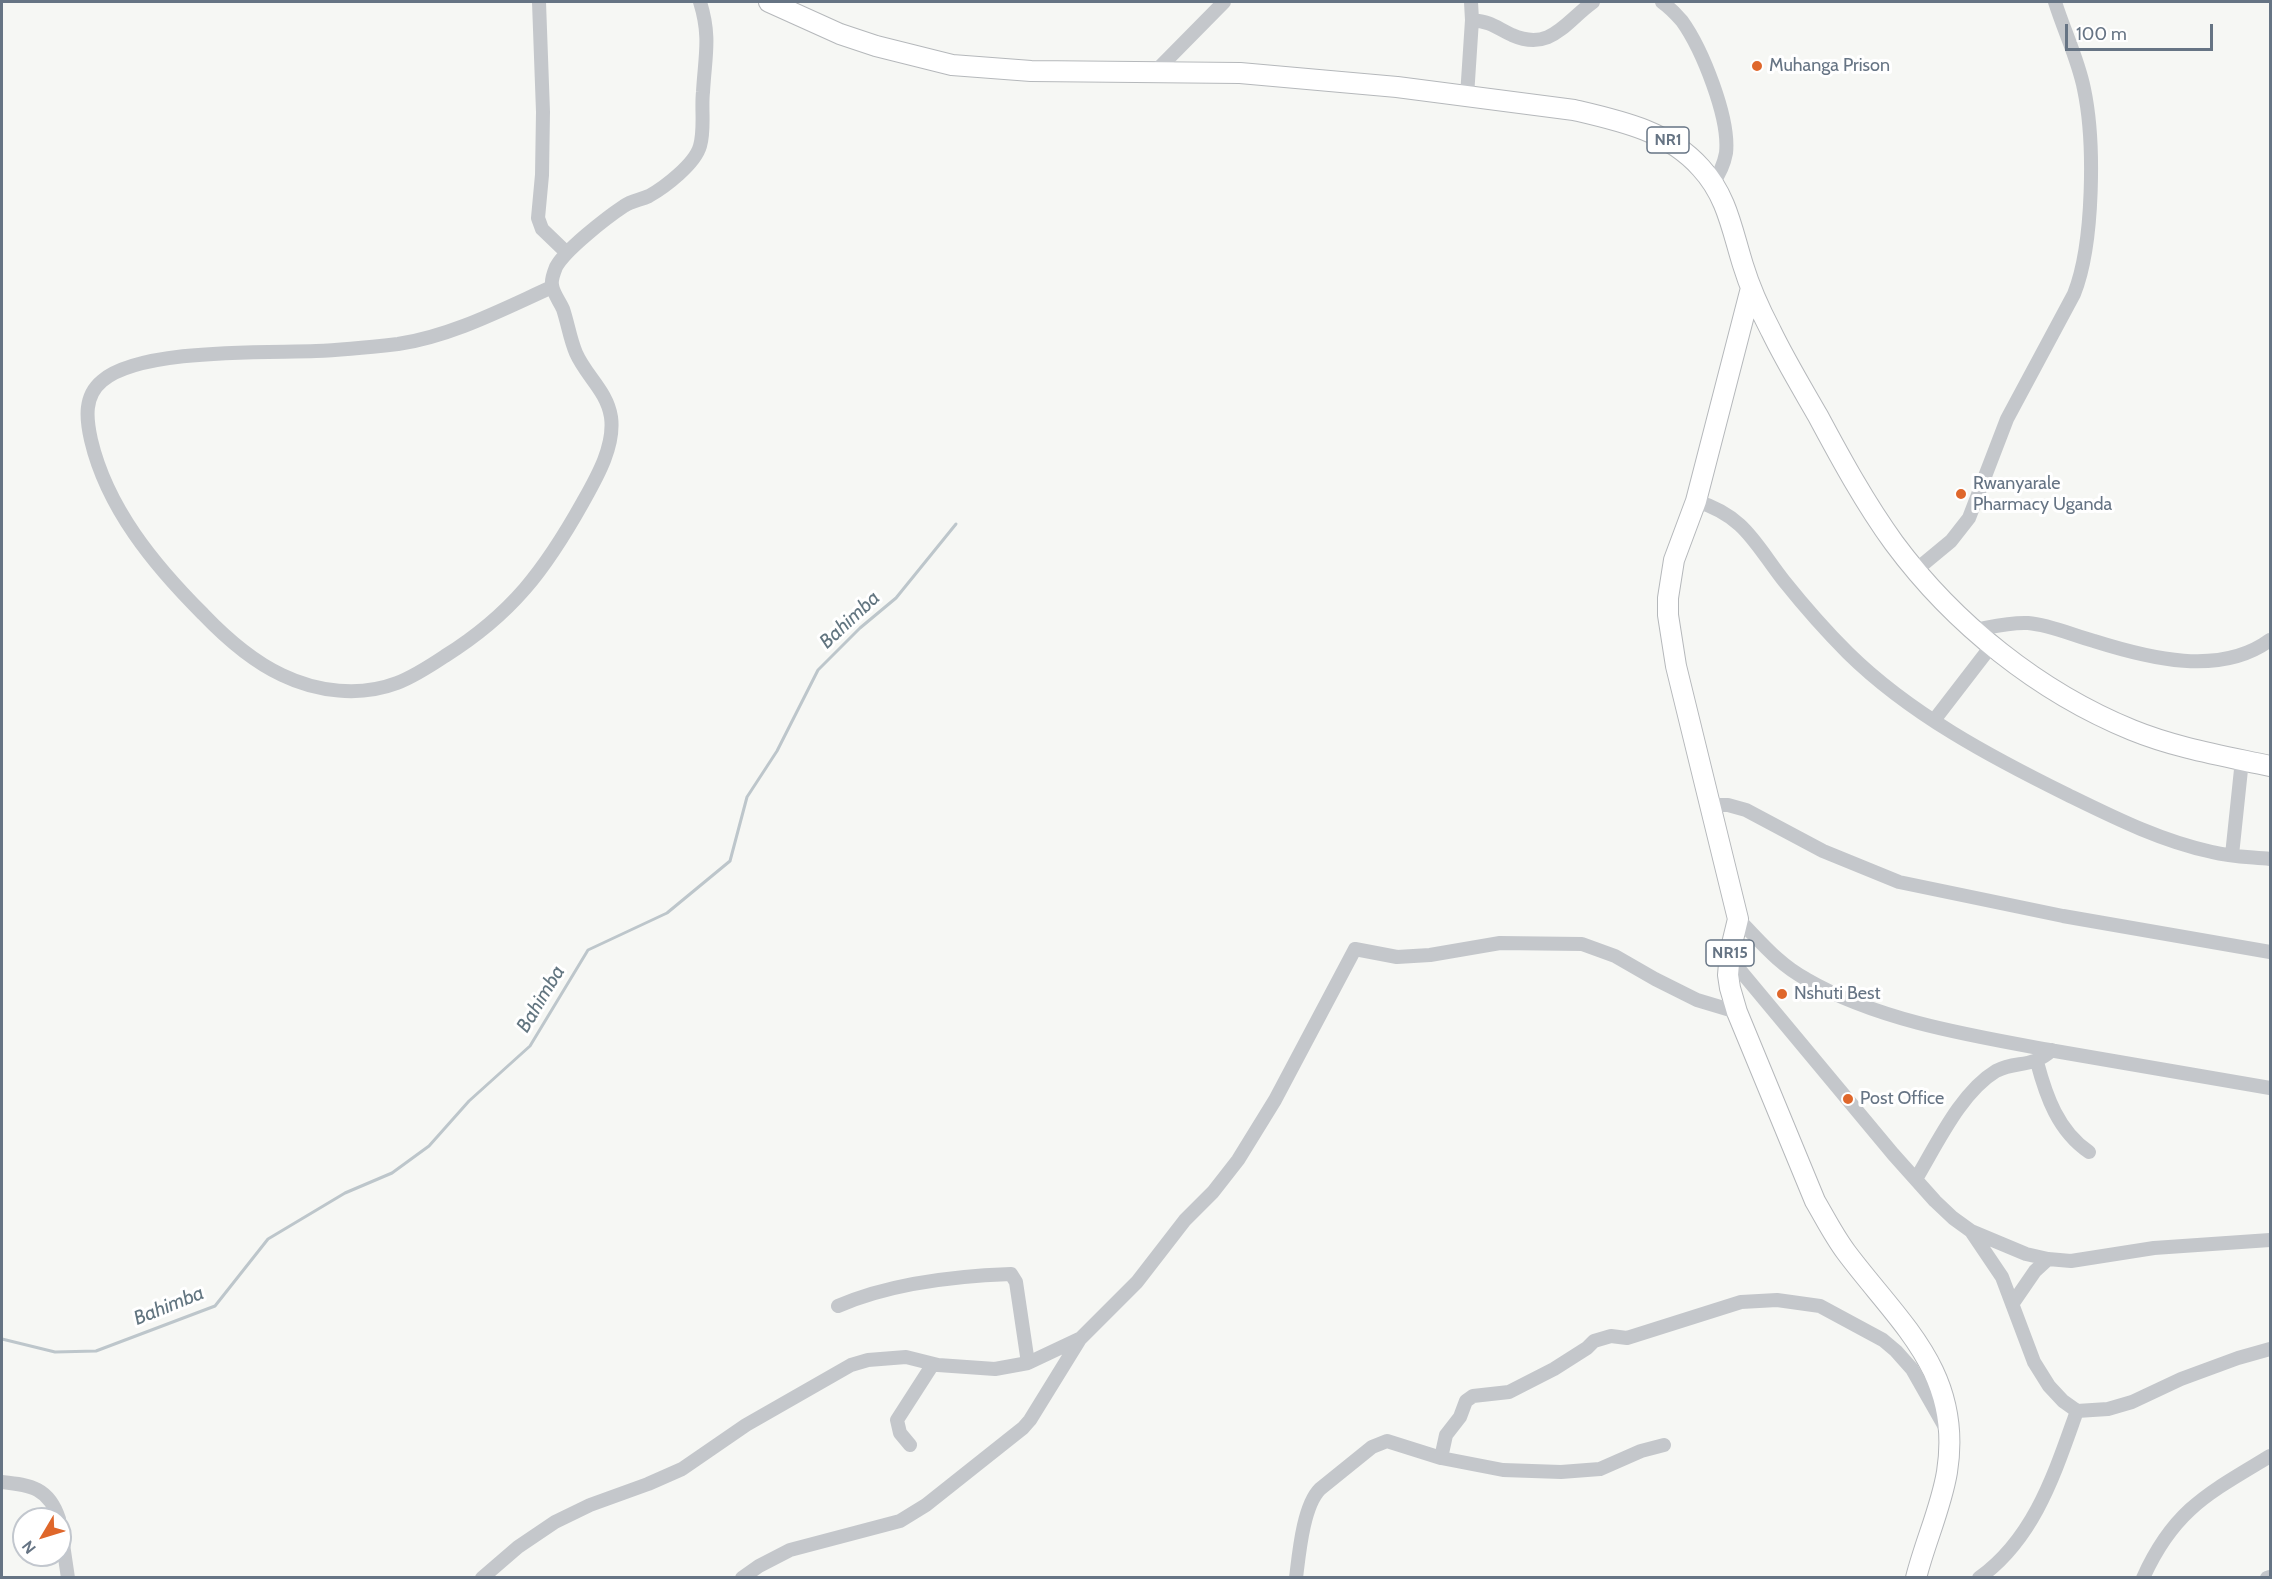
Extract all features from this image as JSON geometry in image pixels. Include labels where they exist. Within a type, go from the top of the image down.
[{"type":"highway","name":"NR1","points":[[769,2],[840,34],[876,46],[952,65],[1031,71],[1250,73],[1574,110],[1606,117],[1658,134],[1689,155],[1713,183],[1728,210],[1751,288],[1772,333],[1844,463],[1887,532],[1916,570],[1974,630],[2035,677],[2094,713],[2161,740],[2271,766]]},
{"type":"highway","name":"NR15","points":[[1751,288],[1696,501],[1674,560],[1668,598],[1668,615],[1676,666],[1738,919],[1730,957],[1730,988],[1737,1012],[1815,1201],[1829,1227],[1906,1326],[1929,1361],[1942,1391],[1949,1434],[1947,1471],[1916,1578]]},
{"type":"street","points":[[539,2],[543,112],[542,175],[538,218],[542,229],[567,253]]},
{"type":"street","points":[[552,287],[484,318],[436,335],[401,343],[320,351],[192,356],[151,362],[119,370],[94,388],[88,400],[88,427],[94,454],[107,487],[130,528],[159,569],[220,631],[279,674],[310,686],[362,692],[398,683],[469,641],[508,609],[556,549],[604,459],[611,435],[608,404],[601,389],[576,352],[563,311],[552,287],[555,269],[567,253],[628,203],[645,198],[660,188],[688,165],[697,154],[702,139],[703,87],[708,39],[700,2]]},
{"type":"street","points":[[1156,71],[1224,2]]},
{"type":"street","points":[[1467,96],[1471,2]]},
{"type":"street","points":[[1472,20],[1493,23],[1508,33],[1527,40],[1541,40],[1564,28],[1593,2]]},
{"type":"street","points":[[1662,2],[1682,21],[1693,39],[1719,103],[1726,150],[1724,163],[1713,183]]},
{"type":"street","points":[[1916,570],[1951,541],[1969,518],[2007,419],[2082,275],[2091,172],[2088,117],[2080,72],[2055,2]]},
{"type":"street","points":[[1696,501],[1726,514],[1739,523],[1754,538],[1801,602],[1842,647],[1886,686],[1935,719],[2021,772],[2123,823],[2194,848],[2271,859]]},
{"type":"street","points":[[1974,630],[2003,624],[2028,623],[2061,630],[2148,656],[2197,661],[2235,657],[2271,640]]},
{"type":"street","points":[[1935,719],[1992,645]]},
{"type":"street","points":[[2232,855],[2242,760]]},
{"type":"street","points":[[1710,805],[1728,805],[1746,810],[1824,851],[1899,882],[2063,916],[2271,952]]},
{"type":"street","points":[[1738,919],[1767,951],[1803,978],[1830,993],[1868,1007],[1982,1039],[2271,1088]]},
{"type":"street","points":[[742,1578],[790,1550],[900,1521],[926,1505],[1023,1428],[1035,1413],[1081,1338],[1137,1282],[1185,1220],[1233,1167],[1275,1100],[1355,949],[1397,957],[1430,955],[1500,943],[1582,944],[1615,956],[1654,979],[1697,1000],[1737,1012]]},
{"type":"street","points":[[1730,957],[1863,1119],[1935,1201],[1971,1231],[2026,1254],[2071,1261],[2154,1248],[2271,1240]]},
{"type":"street","points":[[1916,1179],[1946,1128],[1977,1086],[2001,1068],[2037,1062],[2052,1050]]},
{"type":"street","points":[[2037,1062],[2049,1101],[2057,1116],[2070,1135],[2089,1152]]},
{"type":"street","points":[[1971,1231],[2002,1277],[2034,1362],[2049,1386],[2063,1401],[2077,1411],[2108,1409],[2124,1405],[2181,1379],[2238,1358],[2271,1349]]},
{"type":"street","points":[[2013,1303],[2035,1271],[2048,1259]]},
{"type":"street","points":[[838,1306],[875,1292],[932,1281],[1011,1274],[1018,1288],[1028,1363]]},
{"type":"street","points":[[1441,1458],[1446,1435],[1460,1417],[1466,1401],[1473,1396],[1509,1392],[1554,1369],[1594,1341],[1611,1336],[1627,1338],[1741,1302],[1777,1300],[1820,1306],[1883,1340],[1912,1369],[1949,1434]]},
{"type":"street","points":[[482,1578],[518,1547],[555,1522],[590,1505],[648,1484],[682,1468],[746,1425],[851,1365],[868,1360],[906,1357],[933,1364],[995,1369],[1028,1363],[1081,1338]]},
{"type":"street","points":[[910,1445],[900,1433],[897,1420],[911,1397],[916,1394],[933,1364]]},
{"type":"street","points":[[1979,1578],[2008,1551],[2041,1505],[2077,1411]]},
{"type":"street","points":[[1296,1578],[1314,1496],[1372,1447],[1388,1441],[1441,1458],[1503,1470],[1561,1472],[1600,1469],[1641,1451],[1664,1444]]},
{"type":"street","points":[[2143,1578],[2162,1542],[2181,1517],[2219,1487],[2271,1456]]},
{"type":"street","points":[[2,1482],[34,1488],[45,1494],[54,1507]]},
{"type":"waterway","name":"Bahimba","points":[[2,1339],[55,1352],[96,1351],[215,1306],[268,1239],[345,1193],[392,1173],[429,1146],[469,1101],[530,1046],[588,950],[667,913],[730,861],[747,797],[777,751],[818,670],[860,628],[896,598],[956,524]]},
{"type":"place","name":"Muhanga Prison","points":[[1757,66]]},
{"type":"place","name":"Rwanyarale Pharmacy Uganda","points":[[1961,494]]},
{"type":"place","name":"Nshuti Best","points":[[1782,994]]},
{"type":"place","name":"Post Office","points":[[1848,1099]]}]
